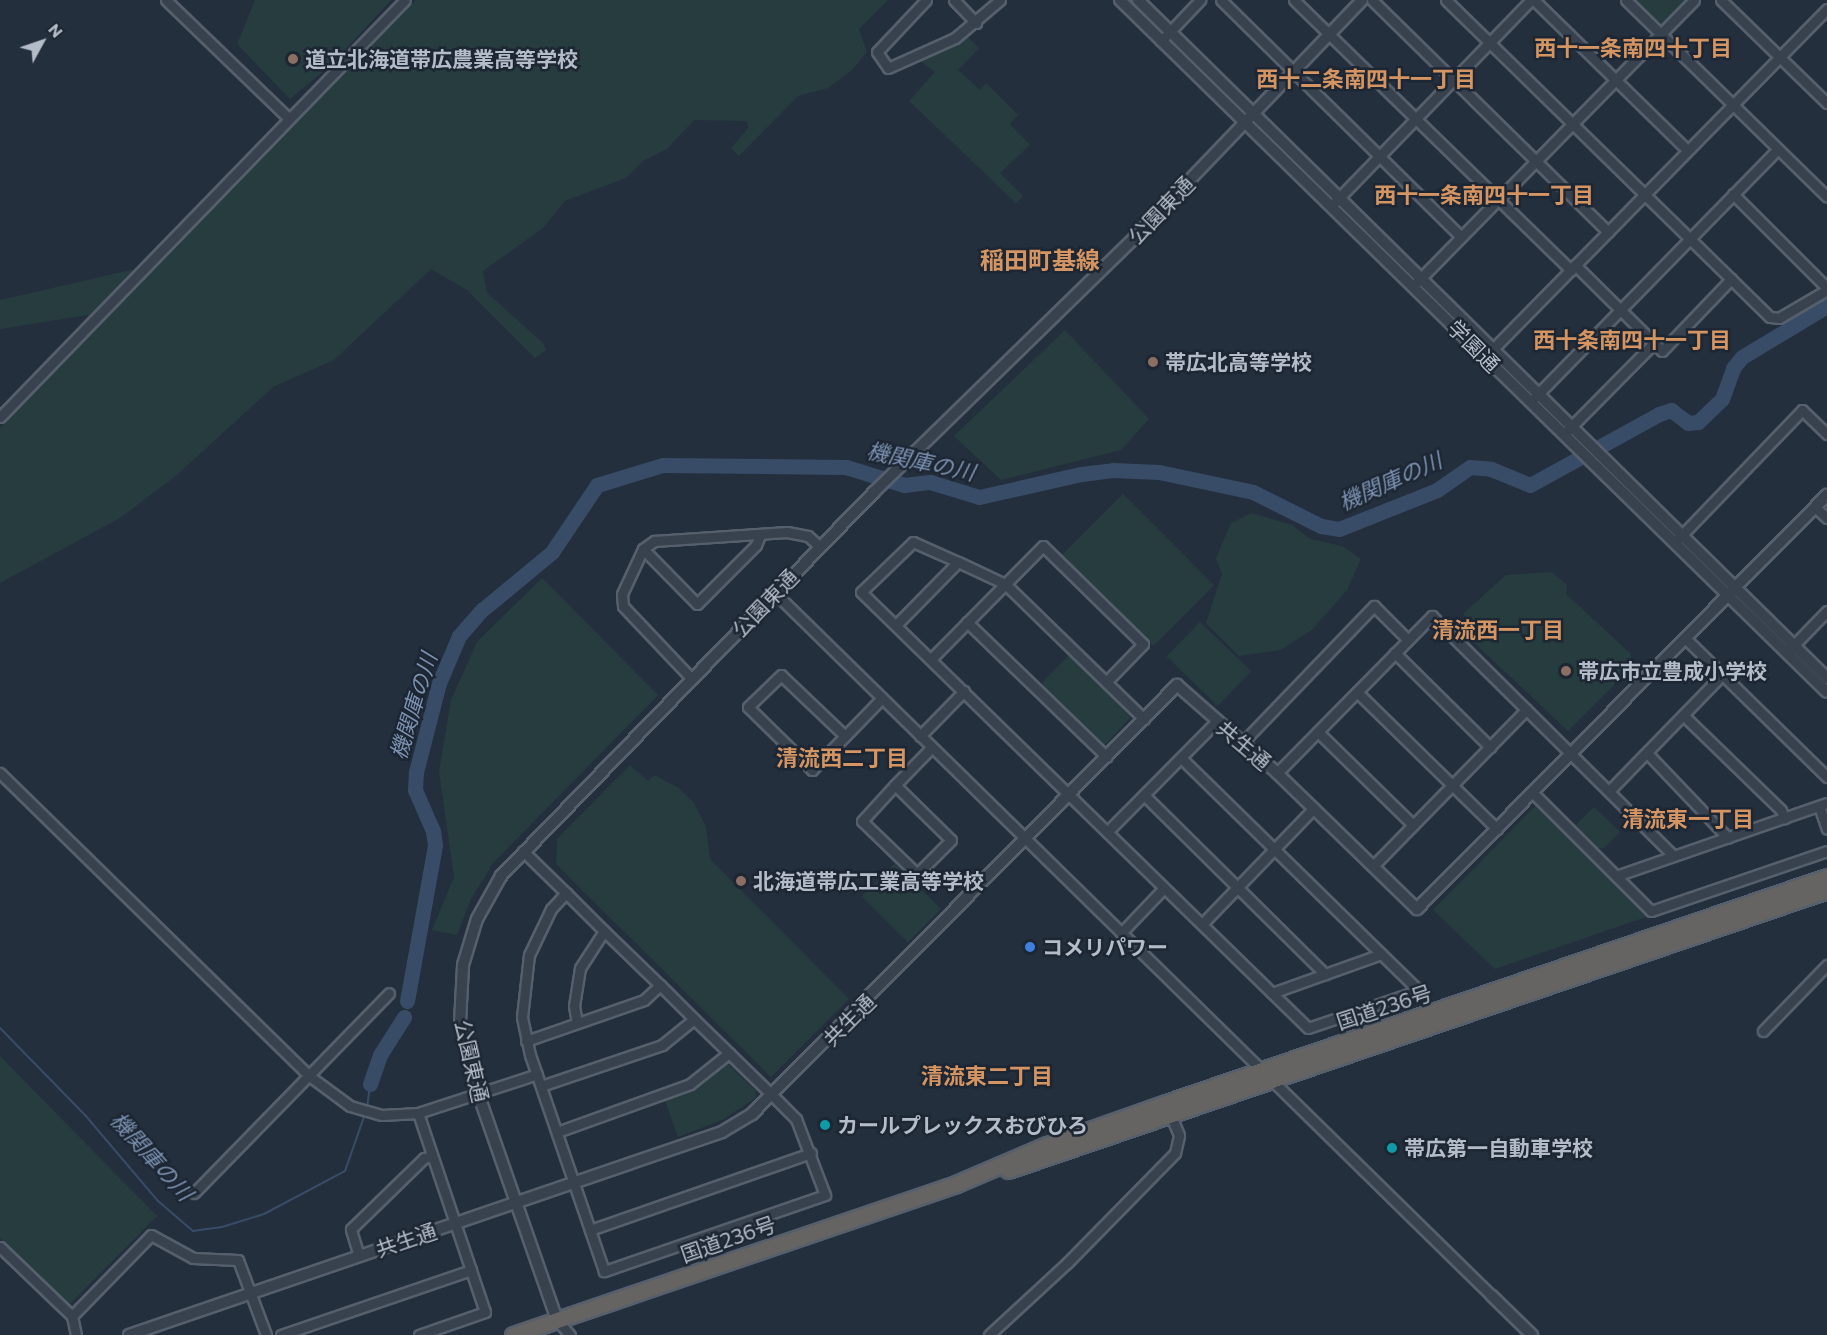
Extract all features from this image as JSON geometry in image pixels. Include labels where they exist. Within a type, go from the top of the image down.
[{"type":"highway","name":"国道236号","points":[[513,1335],[956,1184],[1047,1145],[1168,1110],[1827,877]]},
{"type":"highway","name":"国道236号","points":[[1266,1076],[1827,890]]},
{"type":"street","points":[[166,0],[288,118]]},
{"type":"street","points":[[0,417],[405,0]]},
{"type":"street","points":[[926,0],[877,52],[888,68],[955,38],[976,23],[1000,0]]},
{"type":"street","points":[[954,0],[976,23]]},
{"type":"street","name":"学園通","points":[[1120,0],[1330,207],[1416,282]]},
{"type":"street","name":"学園通","points":[[1138,0],[1256,112],[1416,282],[1599,461],[1673,543],[1728,595],[1827,678]]},
{"type":"street","points":[[1161,41],[1200,0]]},
{"type":"street","points":[[1221,0],[1460,236]]},
{"type":"street","points":[[1294,0],[1662,351],[1731,279]]},
{"type":"street","name":"公園東通","points":[[557,1320],[514,1202],[478,1093],[460,1023],[463,965],[484,903],[522,851],[874,492],[1135,237],[1362,0]]},
{"type":"street","points":[[1372,0],[1608,232]]},
{"type":"street","points":[[1446,0],[1770,317],[1779,318],[1827,289],[1733,194]]},
{"type":"street","points":[[1330,207],[1452,80],[1533,0],[1687,150]]},
{"type":"street","points":[[1626,0],[1827,197]]},
{"type":"street","points":[[1416,282],[1694,0]]},
{"type":"street","points":[[1721,0],[1827,103]]},
{"type":"street","points":[[1489,353],[1826,10]]},
{"type":"street","points":[[1534,398],[1778,149]]},
{"type":"street","points":[[1568,430],[1654,343]]},
{"type":"street","points":[[1673,543],[1802,410],[1827,434]]},
{"type":"street","name":"学園通","points":[[1599,461],[1736,586],[1827,692]]},
{"type":"street","points":[[1357,692],[1497,829],[1827,495]]},
{"type":"street","points":[[1815,507],[1827,518]]},
{"type":"street","points":[[691,678],[623,606],[622,594],[643,549],[654,541],[798,532],[820,547]]},
{"type":"street","points":[[643,549],[697,604],[756,545],[760,535]]},
{"type":"street","points":[[1144,719],[1005,584],[958,562],[913,542],[861,592],[1308,1029],[1414,992],[1415,987],[1181,758]]},
{"type":"street","points":[[931,659],[1043,546],[1143,644],[1106,682]]},
{"type":"street","points":[[896,625],[958,562]]},
{"type":"street","points":[[775,593],[1532,1335]]},
{"type":"street","points":[[1241,744],[1374,606],[1408,640]]},
{"type":"street","points":[[1790,648],[1827,611]]},
{"type":"street","points":[[1277,773],[1431,616],[1610,790],[1673,855]]},
{"type":"street","points":[[967,622],[1107,757]]},
{"type":"street","points":[[1685,638],[1827,777]]},
{"type":"street","points":[[1395,653],[1490,747]]},
{"type":"street","points":[[845,736],[781,675],[748,707],[812,770],[882,698]]},
{"type":"street","points":[[1610,790],[1722,675]]},
{"type":"street","name":"共生通","points":[[129,1335],[722,1132],[774,1096],[1177,685],[1241,744],[1277,773],[1417,909],[1497,829]]},
{"type":"street","points":[[920,736],[964,691]]},
{"type":"street","points":[[1373,866],[1526,710]]},
{"type":"street","points":[[1683,715],[1780,810],[1784,818]]},
{"type":"street","points":[[1107,832],[1216,722]]},
{"type":"street","points":[[1318,732],[1413,825]]},
{"type":"street","points":[[896,785],[951,840],[917,874],[862,820],[932,747]]},
{"type":"street","points":[[1647,753],[1728,837]]},
{"type":"street","points":[[0,773],[308,1075],[350,1107],[382,1115],[418,1113],[537,1074]]},
{"type":"street","points":[[1533,793],[1651,911],[1827,851]]},
{"type":"street","points":[[1144,795],[1325,974]]},
{"type":"street","points":[[1616,876],[1823,805],[1827,829]]},
{"type":"street","points":[[1202,924],[1314,808]]},
{"type":"street","points":[[522,851],[566,893],[774,1096],[796,1119],[811,1153],[825,1195],[604,1271],[526,1041],[522,992],[529,955],[551,909],[566,893]]},
{"type":"street","points":[[1121,933],[1164,888]]},
{"type":"street","points":[[577,1023],[574,1006],[580,968],[604,931]]},
{"type":"street","points":[[1272,993],[1381,954]]},
{"type":"street","points":[[1762,1031],[1827,965]]},
{"type":"street","points":[[526,1041],[644,1000],[660,985]]},
{"type":"street","points":[[194,1193],[389,993]]},
{"type":"street","points":[[540,1086],[662,1045],[694,1019]]},
{"type":"street","points":[[557,1132],[690,1084],[729,1053]]},
{"type":"street","points":[[989,1335],[1067,1263],[1175,1153],[1179,1136],[1168,1110]]},
{"type":"street","points":[[418,1113],[485,1312],[419,1335]]},
{"type":"street","points":[[590,1230],[811,1153]]},
{"type":"street","points":[[359,1256],[351,1229],[424,1158],[432,1156]]},
{"type":"street","points":[[72,1316],[151,1235],[193,1258],[238,1260],[266,1335]]},
{"type":"street","points":[[0,1247],[72,1316],[76,1335]]},
{"type":"street","points":[[281,1335],[471,1270]]},
{"type":"street","points":[[557,1320],[570,1335]]},
{"type":"green space","name":"道立北海道帯広農業高等学校","points":[[255,0],[391,0],[331,65],[290,99],[237,44]]},
{"type":"green space","points":[[416,0],[888,0],[859,29],[867,52],[852,70],[828,88],[798,96],[739,156],[731,148],[749,127],[746,121],[694,120],[667,149],[643,161],[626,178],[565,201],[543,228],[483,271],[487,293],[543,343],[546,350],[535,358],[467,290],[431,269],[334,360],[273,387],[177,475],[120,518],[0,583],[0,428],[113,311],[0,329],[0,300],[153,265]]},
{"type":"green space","points":[[1632,0],[1688,0],[1663,25]]},
{"type":"green space","points":[[968,37],[979,48],[958,70],[980,90],[986,83],[1018,115],[1010,124],[1030,145],[1000,173],[1023,196],[1016,203],[909,101],[935,72],[920,61]]},
{"type":"green space","points":[[1065,330],[1149,419],[1121,450],[1001,480],[954,436]]},
{"type":"green space","points":[[1123,494],[1214,585],[1153,646],[1062,555]]},
{"type":"green space","points":[[1252,513],[1292,525],[1310,539],[1342,546],[1361,559],[1347,590],[1312,630],[1280,650],[1239,656],[1206,623],[1222,574],[1216,558],[1231,523]]},
{"type":"green space","points":[[1552,572],[1567,585],[1566,594],[1631,654],[1630,669],[1568,731],[1464,633],[1464,613],[1506,575]]},
{"type":"green space","points":[[542,578],[658,695],[494,862],[471,899],[457,935],[432,930],[454,877],[439,771],[451,700],[477,642]]},
{"type":"green space","points":[[1200,622],[1251,671],[1218,706],[1167,657]]},
{"type":"green space","points":[[1070,654],[1130,712],[1130,718],[1106,744],[1100,744],[1040,685]]},
{"type":"green space","points":[[630,765],[648,781],[654,775],[679,788],[694,803],[706,827],[710,859],[849,999],[771,1077],[556,864],[557,839]]},
{"type":"green space","points":[[1536,805],[1649,916],[1495,969],[1433,910]]},
{"type":"green space","points":[[1594,807],[1620,832],[1604,848],[1598,848],[1576,825]]},
{"type":"green space","points":[[895,863],[941,909],[908,942],[862,896]]},
{"type":"green space","points":[[0,1056],[157,1216],[71,1303],[66,1303],[0,1238]]},
{"type":"green space","points":[[723,1065],[729,1065],[756,1091],[756,1098],[722,1120],[678,1137],[665,1101],[695,1088]]},
{"type":"waterway","name":"機関庫の川","points":[[407,1001],[435,845],[433,831],[415,790],[416,772],[439,683],[459,636],[482,610],[552,552],[597,485],[663,465],[846,467],[904,485],[930,482],[979,497],[1081,474],[1113,470],[1159,472],[1253,492],[1321,526],[1339,529],[1437,490],[1470,467],[1491,469],[1530,485],[1659,414],[1671,410],[1688,423],[1698,422],[1722,399],[1733,368],[1742,357],[1827,306]]},
{"type":"waterway","name":"機関庫の川","points":[[370,1084],[380,1055],[404,1017]]},
{"type":"waterway","name":"機関庫の川","points":[[0,1028],[85,1115],[158,1201],[193,1231],[222,1227],[264,1214],[345,1171],[365,1114]]},
{"type":"waterway","name":"機関庫の川","points":[[367,1109],[370,1084]]},
{"type":"place","name":"道立北海道帯広農業高等学校","points":[[293,59]]},
{"type":"place","name":"帯広北高等学校","points":[[1153,362]]},
{"type":"place","name":"帯広市立豊成小学校","points":[[1566,671]]},
{"type":"place","name":"北海道帯広工業高等学校","points":[[741,881]]},
{"type":"place","name":"コメリパワー","points":[[1030,947]]},
{"type":"place","name":"カールプレックスおびひろ","points":[[825,1125]]},
{"type":"place","name":"帯広第一自動車学校","points":[[1392,1148]]},
{"type":"district","name":"西十一条南四十丁目","points":[[1633,48]]},
{"type":"district","name":"西十二条南四十一丁目","points":[[1366,79]]},
{"type":"district","name":"西十一条南四十一丁目","points":[[1484,195]]},
{"type":"district","name":"稲田町基線","points":[[1040,260]]},
{"type":"district","name":"西十条南四十一丁目","points":[[1632,340]]},
{"type":"district","name":"清流西一丁目","points":[[1498,630]]},
{"type":"district","name":"清流西二丁目","points":[[842,758]]},
{"type":"district","name":"清流東一丁目","points":[[1688,819]]},
{"type":"district","name":"清流東二丁目","points":[[987,1076]]}]
